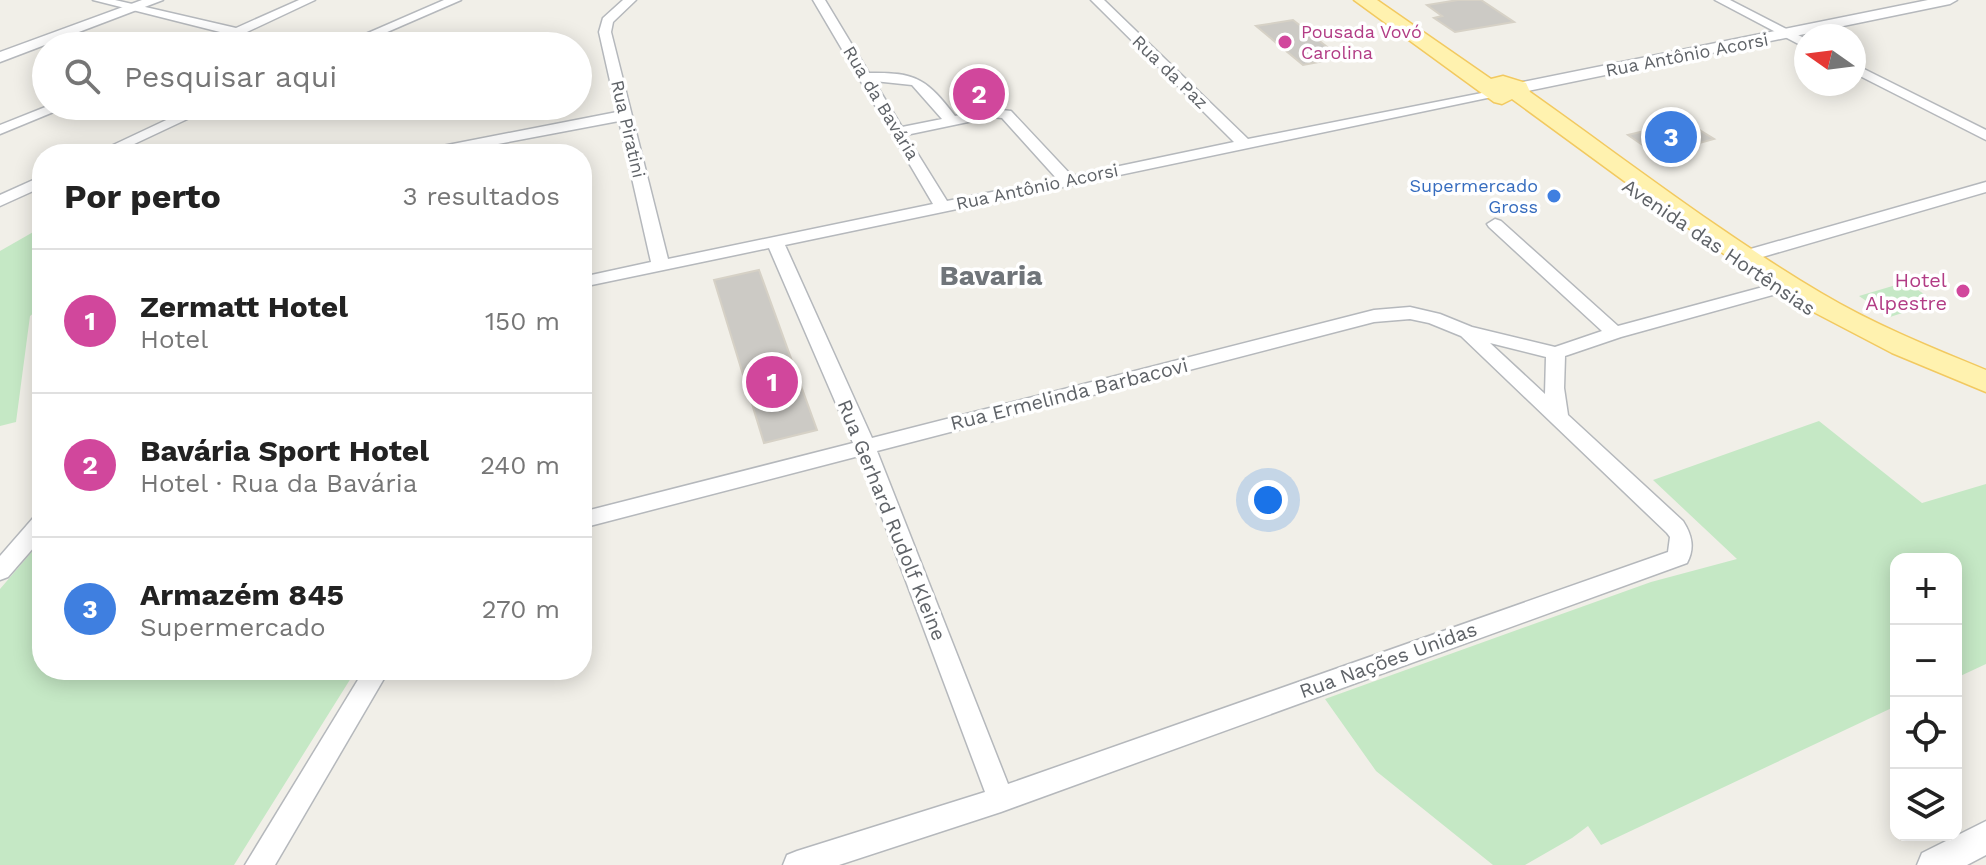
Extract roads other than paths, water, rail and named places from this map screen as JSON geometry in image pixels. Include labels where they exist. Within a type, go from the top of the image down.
[{"type":"main road","name":"Avenida das Hortênsias","points":[[1364,0],[1505,91],[1814,301],[1858,325],[1986,382]]},
{"type":"main road","name":"Avenida das Hortênsias","points":[[1381,0],[1774,289],[1847,332],[1986,395]]},
{"type":"street","points":[[99,0],[236,32],[309,0]]},
{"type":"street","points":[[69,32],[156,0]]},
{"type":"street","points":[[378,32],[455,0]]},
{"type":"street","name":"Rua Piratini","points":[[630,0],[607,21],[605,32],[661,267]]},
{"type":"street","name":"Rua da Bavária","points":[[819,0],[942,207]]},
{"type":"street","name":"Rua da Paz","points":[[1097,0],[1244,144]]},
{"type":"street","points":[[1721,0],[1794,38]]},
{"type":"street","name":"Rua Antônio Acorsi","points":[[592,280],[1950,0]]},
{"type":"street","points":[[0,57],[32,45]]},
{"type":"street","points":[[1866,74],[1986,136]]},
{"type":"street","points":[[866,77],[915,78],[925,84],[951,121]]},
{"type":"street","points":[[898,132],[992,113],[1012,117],[1068,181]]},
{"type":"street","points":[[474,144],[626,115]]},
{"type":"street","points":[[0,130],[32,117]]},
{"type":"street","points":[[123,144],[177,120]]},
{"type":"street","points":[[0,201],[32,186]]},
{"type":"street","points":[[1746,256],[1986,187]]},
{"type":"street","points":[[1495,224],[1615,333]]},
{"type":"street","name":"Rua Gerhard Rudolf Kleine","points":[[776,244],[865,446],[1001,799]]},
{"type":"street","points":[[1558,417],[1554,388],[1556,353],[1615,333],[1774,289]]},
{"type":"street","name":"Rua Ermelinda Barbacovi","points":[[592,517],[1374,316],[1410,313],[1434,318],[1467,332],[1556,353]]},
{"type":"street","name":"Rua Nações Unidas","points":[[797,865],[1001,799],[1679,557],[1681,536],[1675,527],[1467,332]]},
{"type":"street","points":[[0,571],[32,534]]},
{"type":"street","points":[[259,865],[371,680]]},
{"type":"street","points":[[1934,865],[1986,837]]},
{"type":"place","name":"Pousada Vovó Carolina","points":[[1285,42]]},
{"type":"place","name":"Bavária Sport Hotel","points":[[979,94]]},
{"type":"place","name":"Armazém 845","points":[[1671,137]]},
{"type":"place","name":"Supermercado Gross","points":[[1554,196]]},
{"type":"place","name":"Hotel Alpestre","points":[[1963,291]]},
{"type":"place","name":"Zermatt Hotel","points":[[772,382]]},
{"type":"district","name":"Bavaria","points":[[991,275]]}]
